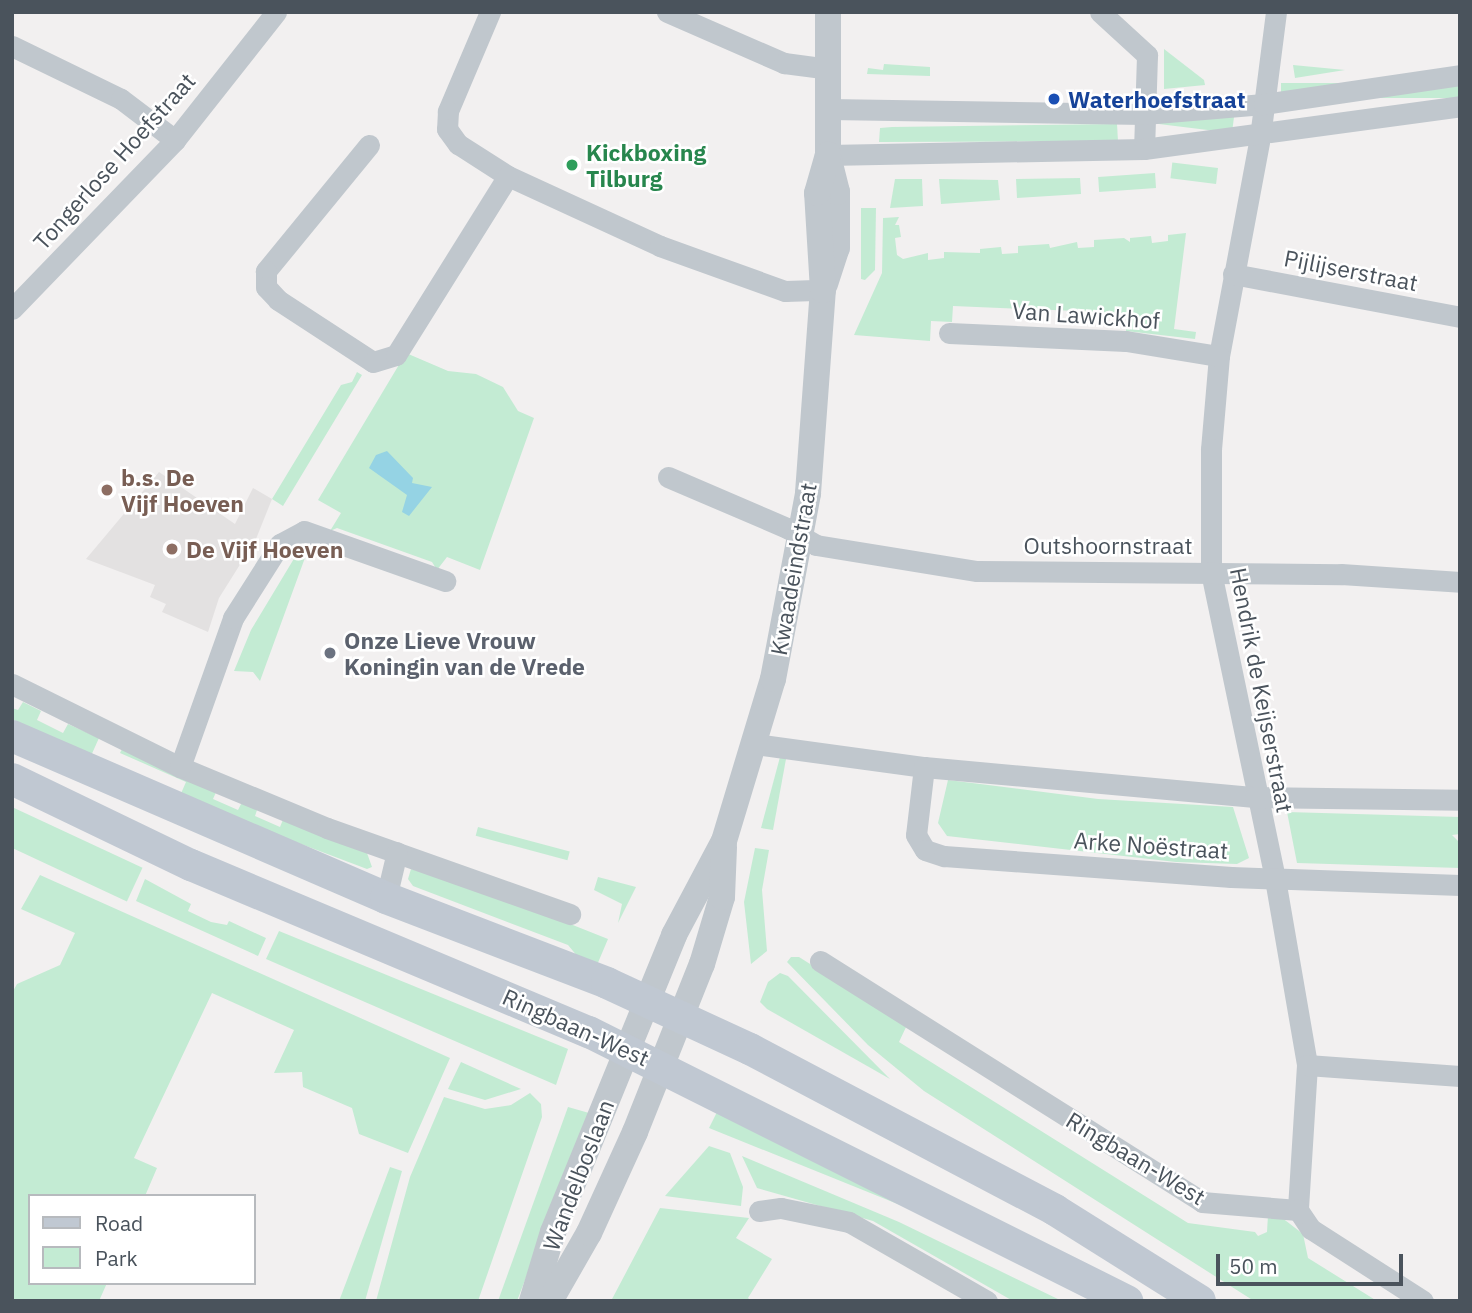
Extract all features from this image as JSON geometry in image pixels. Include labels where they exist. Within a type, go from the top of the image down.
[{"type":"main road","points":[[12,736],[387,898],[680,1017],[901,1125],[1055,1210],[1200,1301]]},
{"type":"main road","name":"Ringbaan-West","points":[[12,779],[191,865],[628,1050],[1127,1301]]},
{"type":"street","name":"Tongerlose Hoefstraat","points":[[12,309],[175,140],[276,12]]},
{"type":"street","points":[[490,12],[448,111],[447,129],[458,144],[508,176],[660,246],[785,291],[823,290]]},
{"type":"street","points":[[667,12],[784,63],[829,69]]},
{"type":"street","name":"Kwaadeindstraat","points":[[647,1002],[674,935],[724,841],[755,744],[802,537],[823,290],[817,193],[828,155],[828,12]]},
{"type":"street","points":[[1100,12],[1147,55],[1144,149]]},
{"type":"street","name":"Hendrik de Keijserstraat","points":[[1276,12],[1260,137],[1219,356],[1210,450],[1211,572],[1255,797],[1275,879],[1307,1065],[1298,1210]]},
{"type":"street","points":[[12,46],[121,99],[175,140]]},
{"type":"street","points":[[829,108],[1144,114],[1264,104],[1460,75]]},
{"type":"street","points":[[828,155],[1144,149],[1260,137],[1460,106]]},
{"type":"street","points":[[369,145],[266,271],[266,287],[278,300],[373,362],[396,355],[508,176]]},
{"type":"street","name":"Pijlijserstraat","points":[[1233,274],[1460,317]]},
{"type":"street","name":"Van Lawickhof","points":[[949,333],[1126,341],[1219,356]]},
{"type":"street","name":"Outshoornstraat","points":[[668,477],[816,545],[977,571],[1340,574],[1460,582]]},
{"type":"street","points":[[180,767],[233,618],[280,544],[304,531],[445,582]]},
{"type":"street","points":[[12,684],[180,767],[397,852],[570,915]]},
{"type":"street","points":[[755,744],[924,767],[1255,797],[1460,800]]},
{"type":"street","name":"Arke Noëstraat","points":[[924,767],[916,835],[925,850],[944,856],[1275,879],[1460,885]]},
{"type":"street","name":"Kwaadeindstraat","points":[[680,1017],[722,897],[724,841]]},
{"type":"street","points":[[387,898],[397,852]]},
{"type":"street","name":"Ringbaan-West","points":[[820,961],[1202,1202],[1298,1210]]},
{"type":"street","name":"Wandelboslaan","points":[[532,1301],[553,1232],[647,1002]]},
{"type":"street","name":"Wandelboslaan","points":[[550,1301],[589,1233],[662,1066],[680,1017]]},
{"type":"street","points":[[1307,1065],[1460,1076]]},
{"type":"street","points":[[759,1211],[781,1208],[849,1222],[987,1301]]},
{"type":"street","points":[[1298,1210],[1311,1229],[1423,1301]]},
{"type":"shaded area","name":"De Vijf Hoeven","points":[[159,472],[235,524],[253,488],[272,499],[256,539],[219,598],[208,632],[162,612],[166,604],[150,597],[155,585],[86,559]]},
{"type":"green space","points":[[1164,49],[1204,80],[1205,85],[1164,89]]},
{"type":"green space","points":[[884,64],[930,67],[930,76],[867,74],[868,68],[883,70]]},
{"type":"green space","points":[[1293,65],[1345,70],[1295,78]]},
{"type":"green space","points":[[1281,83],[1460,83],[1460,98],[1281,98]]},
{"type":"green space","points":[[1151,107],[1234,117],[1232,133],[1149,123]]},
{"type":"green space","points":[[1117,124],[1118,141],[879,142],[880,128],[892,127]]},
{"type":"green space","points":[[1172,162],[1218,168],[1216,184],[1170,178]]},
{"type":"green space","points":[[1155,173],[1156,188],[1099,192],[1098,177]]},
{"type":"green space","points":[[1080,178],[1081,194],[1017,198],[1016,179]]},
{"type":"green space","points":[[895,179],[922,179],[923,206],[890,208]]},
{"type":"green space","points":[[939,179],[998,180],[1000,200],[941,204]]},
{"type":"green space","points":[[861,208],[876,208],[875,270],[865,280],[861,279]]},
{"type":"green space","points":[[899,217],[895,225],[899,225],[901,237],[895,238],[897,255],[903,259],[928,253],[928,260],[944,258],[944,252],[980,253],[980,249],[1001,247],[1002,254],[1018,253],[1018,246],[1049,244],[1050,248],[1077,242],[1078,248],[1094,247],[1094,240],[1124,238],[1130,242],[1130,238],[1151,236],[1152,243],[1168,241],[1168,235],[1186,233],[1174,329],[1196,332],[1195,339],[1126,331],[1126,313],[953,306],[952,322],[931,321],[930,341],[854,335],[882,273],[883,218]]},
{"type":"green space","points":[[406,353],[448,371],[476,374],[503,387],[518,411],[534,418],[480,570],[447,557],[437,570],[432,562],[337,528],[330,531],[341,513],[318,500]]},
{"type":"green space","points":[[357,372],[362,375],[283,506],[272,499],[341,385],[352,382]]},
{"type":"green space","points":[[298,552],[306,555],[260,681],[253,672],[234,671],[251,630]]},
{"type":"green space","points":[[23,702],[41,711],[37,720],[63,733],[68,724],[99,738],[90,758],[12,719],[12,708],[18,710]]},
{"type":"green space","points":[[122,749],[217,790],[213,799],[238,810],[243,800],[258,807],[255,816],[280,827],[284,817],[367,853],[372,867],[367,869],[179,798],[186,782],[120,753]]},
{"type":"green space","points":[[780,757],[786,759],[773,830],[761,828]]},
{"type":"green space","points":[[948,780],[1098,799],[1233,807],[1249,858],[1237,864],[1176,862],[947,836],[938,823]]},
{"type":"green space","points":[[12,807],[143,868],[127,901],[12,848]]},
{"type":"green space","points":[[1287,812],[1460,817],[1460,834],[1452,835],[1460,843],[1460,868],[1297,863]]},
{"type":"green space","points":[[478,827],[570,852],[567,860],[476,836]]},
{"type":"green space","points":[[755,848],[769,850],[762,890],[767,951],[751,964],[744,902]]},
{"type":"green space","points":[[411,869],[500,896],[608,939],[597,965],[578,957],[568,945],[413,886],[408,879]]},
{"type":"green space","points":[[40,875],[450,1058],[408,1153],[359,1134],[352,1108],[303,1087],[302,1072],[274,1073],[294,1030],[212,993],[134,1158],[157,1168],[146,1194],[28,1194],[28,1285],[106,1285],[99,1301],[12,1301],[12,993],[17,984],[60,965],[75,933],[21,909]]},
{"type":"green space","points":[[598,877],[636,887],[618,923],[622,904],[594,890]]},
{"type":"green space","points":[[145,879],[191,904],[188,911],[211,922],[227,925],[229,921],[266,938],[258,956],[136,901]]},
{"type":"green space","points":[[279,931],[568,1049],[556,1085],[266,959]]},
{"type":"green space","points":[[791,957],[799,957],[907,1025],[899,1042],[1188,1223],[1255,1232],[1258,1236],[1267,1232],[1268,1215],[1281,1217],[1303,1234],[1308,1258],[1377,1301],[1254,1301],[924,1091],[868,1045],[787,962]]},
{"type":"green space","points":[[780,973],[788,976],[890,1079],[767,1009],[760,1002],[768,982]]},
{"type":"green space","points":[[461,1062],[521,1089],[485,1100],[448,1089]]},
{"type":"green space","points":[[530,1093],[541,1104],[542,1117],[478,1301],[376,1301],[410,1177],[444,1097],[485,1109],[511,1105]]},
{"type":"green space","points":[[568,1107],[589,1113],[517,1301],[498,1301]]},
{"type":"green space","points":[[718,1110],[905,1207],[709,1128]]},
{"type":"green space","points":[[709,1146],[730,1153],[743,1187],[741,1206],[665,1196]]},
{"type":"green space","points":[[742,1156],[899,1222],[1062,1301],[1013,1301],[873,1221],[757,1188]]},
{"type":"green space","points":[[390,1167],[402,1171],[365,1301],[339,1301]]},
{"type":"green space","points":[[660,1208],[749,1218],[736,1238],[772,1259],[748,1298],[751,1301],[611,1301]]},
{"type":"water","points":[[387,451],[413,478],[412,483],[432,487],[409,516],[402,512],[407,495],[369,468],[376,455]]},
{"type":"place","name":"Waterhoefstraat","points":[[1054,99]]},
{"type":"place","name":"Kickboxing Tilburg","points":[[572,165]]},
{"type":"place","name":"b.s. De Vijf Hoeven","points":[[107,490]]},
{"type":"place","name":"De Vijf Hoeven","points":[[172,549]]},
{"type":"place","name":"Onze Lieve Vrouw Koningin van de Vrede","points":[[330,653]]}]
